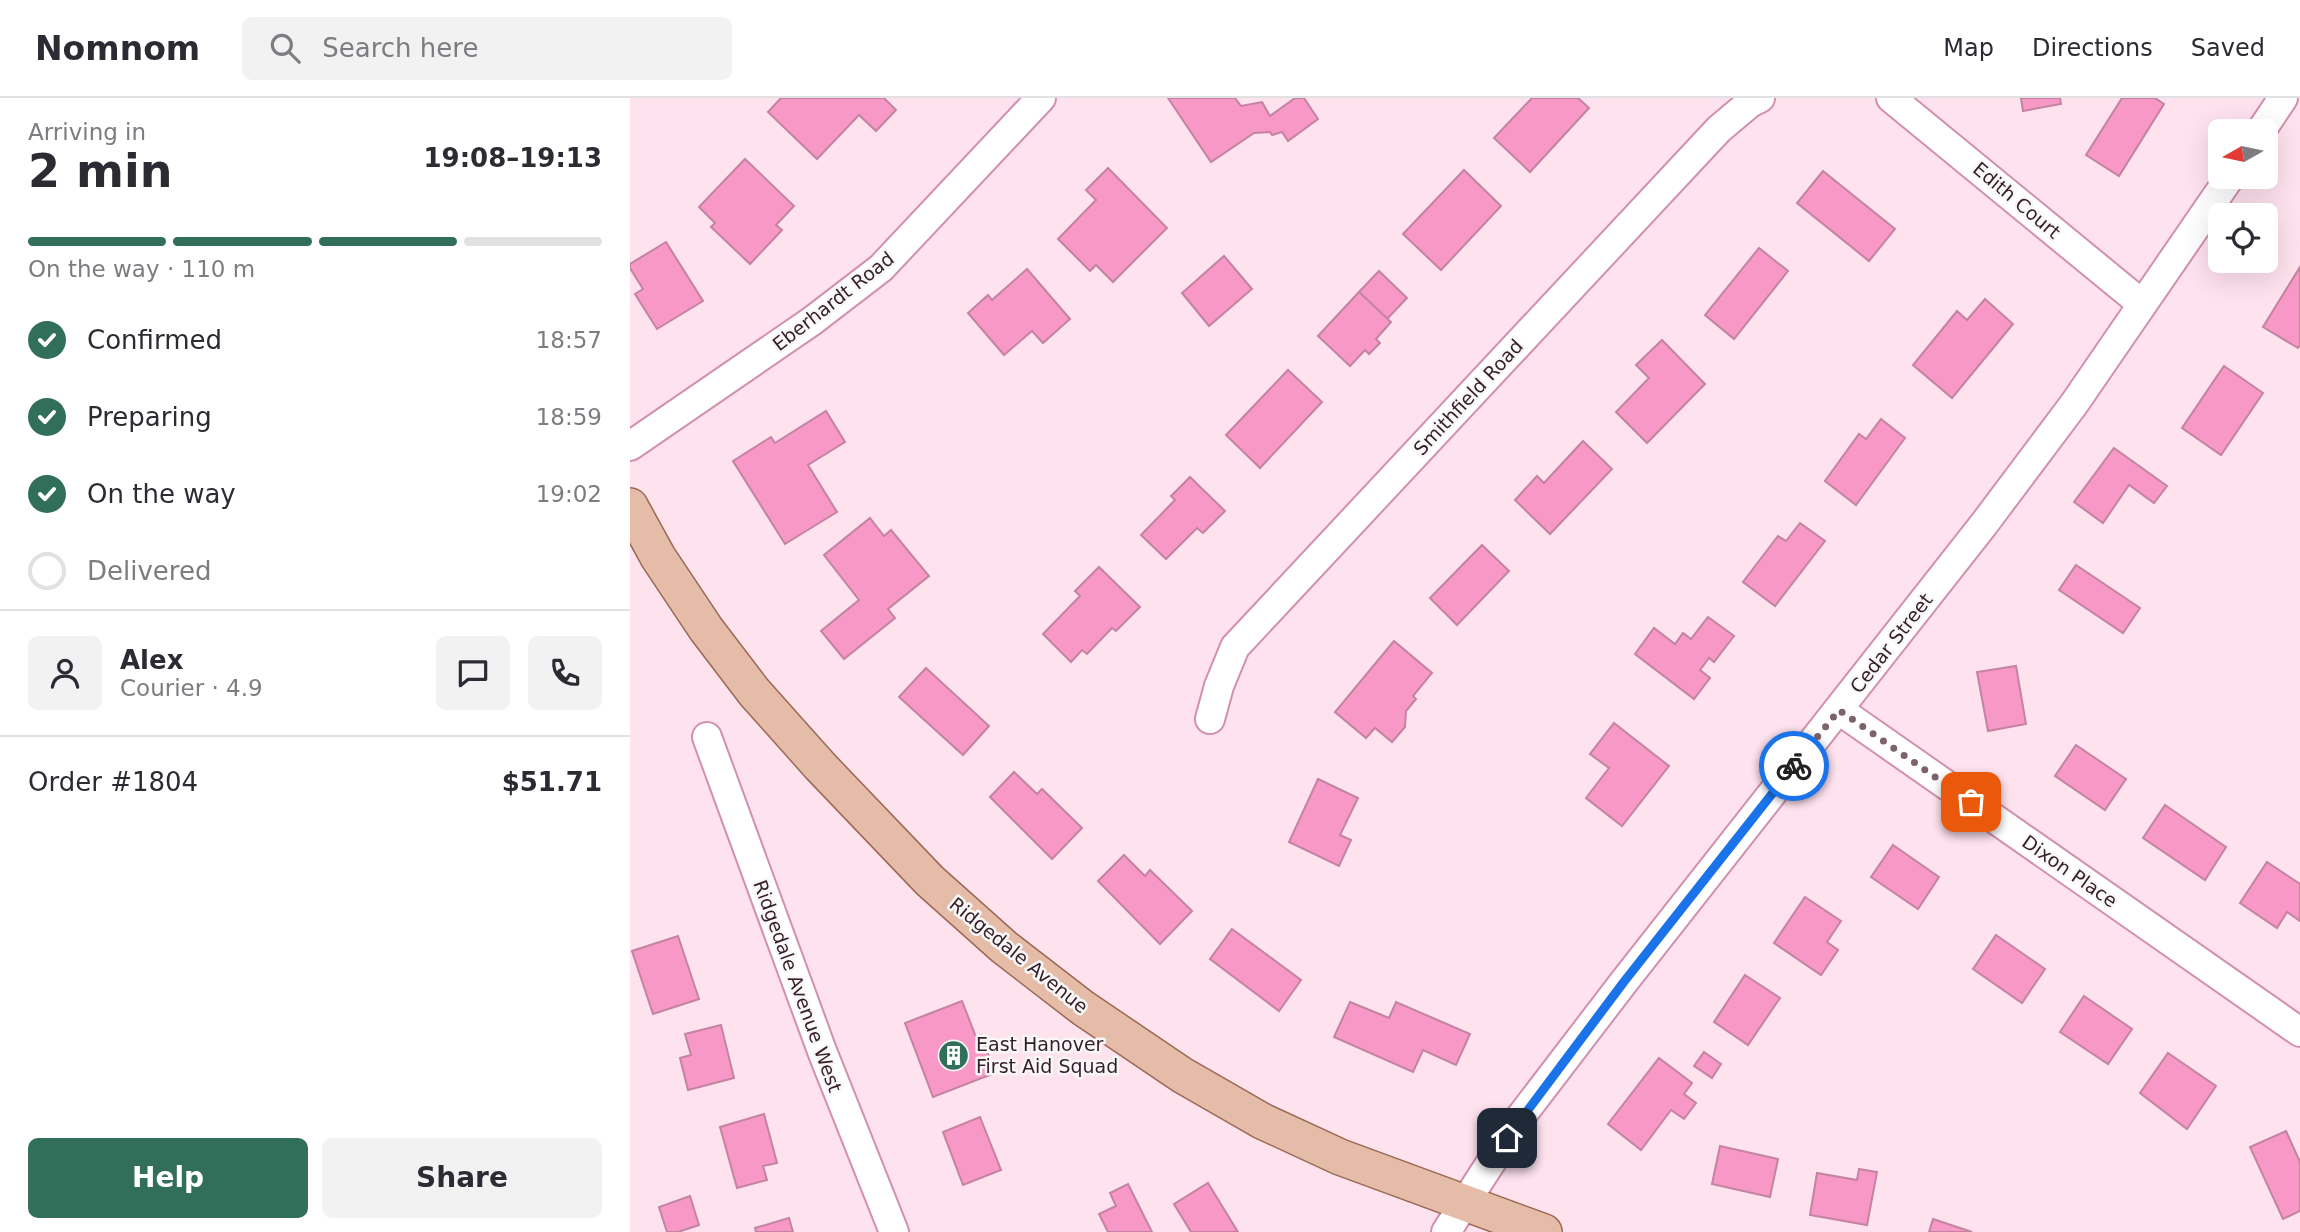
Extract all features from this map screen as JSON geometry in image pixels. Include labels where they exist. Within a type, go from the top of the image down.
[{"type":"main road","name":"Ridgedale Avenue","points":[[630,506],[658,557],[706,629],[754,692],[820,766],[930,881],[1004,947],[1083,1008],[1182,1075],[1262,1121],[1340,1157],[1544,1232]]},
{"type":"street","name":"Eberhardt Road","points":[[630,446],[812,321],[881,268],[1041,98]]},
{"type":"street","name":"Smithfield Road","points":[[1210,719],[1235,647],[1719,129],[1760,98]]},
{"type":"street","name":"Edith Court","points":[[1890,98],[1924,123],[2142,304]]},
{"type":"street","points":[[2269,119],[2283,98]]},
{"type":"street","name":"Cedar Street","points":[[1465,1202],[1519,1119],[1551,1077],[1839,710],[2074,404],[2222,189]]},
{"type":"street","name":"Dixon Place","points":[[1839,710],[2300,1031]]},
{"type":"street","name":"Ridgedale Avenue West","points":[[707,737],[822,1051],[894,1232]]},
{"type":"street","points":[[1446,1232],[1465,1202]]},
{"type":"building","points":[[781,98],[884,98],[896,110],[876,131],[859,115],[817,159],[768,112]]},
{"type":"building","points":[[1168,98],[1235,98],[1241,106],[1262,102],[1270,116],[1295,98],[1304,98],[1318,119],[1288,141],[1282,132],[1272,135],[1270,132],[1254,133],[1211,162]]},
{"type":"building","points":[[1532,98],[1578,98],[1589,108],[1530,172],[1494,138]]},
{"type":"building","points":[[2021,98],[2060,98],[2061,104],[2023,111]]},
{"type":"building","points":[[2122,98],[2155,98],[2164,104],[2119,176],[2086,155]]},
{"type":"building","points":[[745,159],[794,206],[776,225],[782,230],[750,264],[711,227],[715,223],[699,207]]},
{"type":"building","points":[[1108,168],[1167,228],[1113,282],[1096,265],[1090,271],[1058,239],[1096,200],[1086,190]]},
{"type":"building","points":[[1464,170],[1501,206],[1441,270],[1403,234]]},
{"type":"building","points":[[1823,171],[1895,229],[1869,261],[1797,203]]},
{"type":"building","points":[[666,242],[703,301],[657,329],[635,294],[643,289],[630,264]]},
{"type":"building","points":[[1759,248],[1788,271],[1734,339],[1705,315]]},
{"type":"building","points":[[1224,256],[1252,289],[1209,326],[1182,293]]},
{"type":"building","points":[[2300,267],[2300,345],[2298,348],[2263,327]]},
{"type":"building","points":[[1027,269],[1070,319],[1043,343],[1032,331],[1004,355],[968,313],[988,295],[992,300]]},
{"type":"building","points":[[1379,271],[1407,298],[1387,319],[1359,292]]},
{"type":"building","points":[[1359,292],[1391,322],[1376,339],[1380,343],[1369,354],[1365,350],[1350,366],[1318,336]]},
{"type":"building","points":[[1985,299],[2013,324],[1952,398],[1913,365],[1957,311],[1967,320]]},
{"type":"building","points":[[1662,340],[1705,384],[1647,443],[1616,412],[1649,378],[1636,365]]},
{"type":"building","points":[[2224,366],[2263,393],[2221,455],[2182,428]]},
{"type":"building","points":[[1288,370],[1322,402],[1260,468],[1226,435]]},
{"type":"building","points":[[826,411],[845,442],[808,465],[837,512],[785,544],[733,461],[771,437],[775,443]]},
{"type":"building","points":[[1881,419],[1905,438],[1856,505],[1825,481],[1859,434],[1866,439]]},
{"type":"building","points":[[1583,441],[1612,469],[1550,534],[1515,500],[1537,476],[1544,483]]},
{"type":"building","points":[[2114,448],[2167,486],[2154,503],[2129,485],[2103,523],[2074,502]]},
{"type":"building","points":[[1190,477],[1225,511],[1203,533],[1197,528],[1166,559],[1141,535],[1175,500],[1171,496]]},
{"type":"building","points":[[870,518],[884,536],[891,530],[929,576],[888,609],[895,618],[844,659],[821,631],[859,600],[824,555]]},
{"type":"building","points":[[1800,523],[1825,541],[1775,606],[1743,582],[1778,536],[1786,541]]},
{"type":"building","points":[[1482,545],[1509,571],[1457,625],[1430,598]]},
{"type":"building","points":[[2076,565],[2140,608],[2123,633],[2059,590]]},
{"type":"building","points":[[1099,567],[1140,607],[1116,631],[1112,628],[1087,654],[1082,650],[1071,662],[1043,634],[1080,596],[1075,591]]},
{"type":"building","points":[[1708,617],[1734,636],[1714,662],[1709,658],[1700,670],[1710,678],[1694,699],[1635,654],[1654,628],[1675,644],[1683,633],[1691,639]]},
{"type":"building","points":[[1394,641],[1432,673],[1413,696],[1416,699],[1406,711],[1405,727],[1392,742],[1375,728],[1366,738],[1335,712]]},
{"type":"building","points":[[2016,666],[2026,724],[1988,731],[1977,672]]},
{"type":"building","points":[[926,668],[989,726],[963,755],[899,697]]},
{"type":"building","points":[[1614,723],[1669,766],[1622,826],[1586,798],[1609,768],[1590,754]]},
{"type":"building","points":[[2076,745],[2126,779],[2105,810],[2055,776]]},
{"type":"building","points":[[1014,772],[1037,794],[1042,789],[1082,828],[1052,859],[990,797]]},
{"type":"building","points":[[1318,779],[1358,798],[1340,835],[1351,840],[1339,866],[1289,842]]},
{"type":"building","points":[[2165,805],[2226,847],[2205,880],[2143,838]]},
{"type":"building","points":[[1893,845],[1939,877],[1918,909],[1871,877]]},
{"type":"building","points":[[1124,855],[1145,876],[1150,870],[1192,911],[1160,944],[1098,881]]},
{"type":"building","points":[[2267,862],[2300,884],[2300,921],[2287,912],[2277,928],[2240,903]]},
{"type":"building","points":[[1805,897],[1841,921],[1827,942],[1838,950],[1821,975],[1774,943]]},
{"type":"building","points":[[1232,929],[1301,980],[1279,1011],[1210,959]]},
{"type":"building","points":[[1996,935],[2045,969],[2022,1003],[1973,969]]},
{"type":"building","points":[[678,936],[699,999],[653,1014],[632,951]]},
{"type":"building","points":[[1745,975],[1780,998],[1748,1045],[1714,1022]]},
{"type":"building","points":[[2084,996],[2132,1029],[2108,1064],[2060,1032]]},
{"type":"building","name":"East Hanover First Aid Squad","points":[[962,1001],[976,1037],[981,1035],[995,1073],[933,1097],[905,1023]]},
{"type":"building","points":[[1350,1002],[1389,1018],[1396,1002],[1470,1034],[1456,1065],[1423,1050],[1413,1072],[1334,1037]]},
{"type":"building","points":[[721,1025],[734,1078],[688,1090],[680,1058],[691,1055],[685,1034]]},
{"type":"building","points":[[1704,1052],[1721,1064],[1712,1078],[1694,1066]]},
{"type":"building","points":[[2168,1053],[2216,1086],[2187,1129],[2140,1093]]},
{"type":"building","points":[[1659,1058],[1692,1083],[1684,1094],[1696,1103],[1684,1119],[1671,1110],[1641,1150],[1608,1124]]},
{"type":"building","points":[[764,1114],[777,1163],[763,1166],[767,1180],[737,1188],[720,1127]]},
{"type":"building","points":[[980,1117],[1001,1170],[963,1185],[943,1132]]},
{"type":"building","points":[[2286,1131],[2300,1162],[2300,1211],[2283,1219],[2250,1147]]},
{"type":"building","points":[[1720,1146],[1778,1159],[1770,1197],[1712,1184]]},
{"type":"building","points":[[1859,1169],[1877,1172],[1867,1225],[1810,1215],[1817,1173],[1857,1180]]},
{"type":"building","points":[[1208,1183],[1238,1232],[1191,1232],[1174,1204]]},
{"type":"building","points":[[1128,1184],[1152,1232],[1108,1232],[1099,1214],[1116,1206],[1110,1193]]},
{"type":"building","points":[[690,1196],[699,1225],[678,1232],[667,1232],[659,1207]]},
{"type":"building","points":[[789,1218],[793,1232],[756,1232],[755,1228]]},
{"type":"building","points":[[1933,1219],[1972,1232],[1929,1232]]},
{"type":"way so far","points":[[1794,766],[1839,710],[1971,802]]},
{"type":"place","name":"East Hanover First Aid Squad","points":[[953,1055]]},
{"type":"route","points":[[1507,1138],[1623,983],[1794,766]]}]
